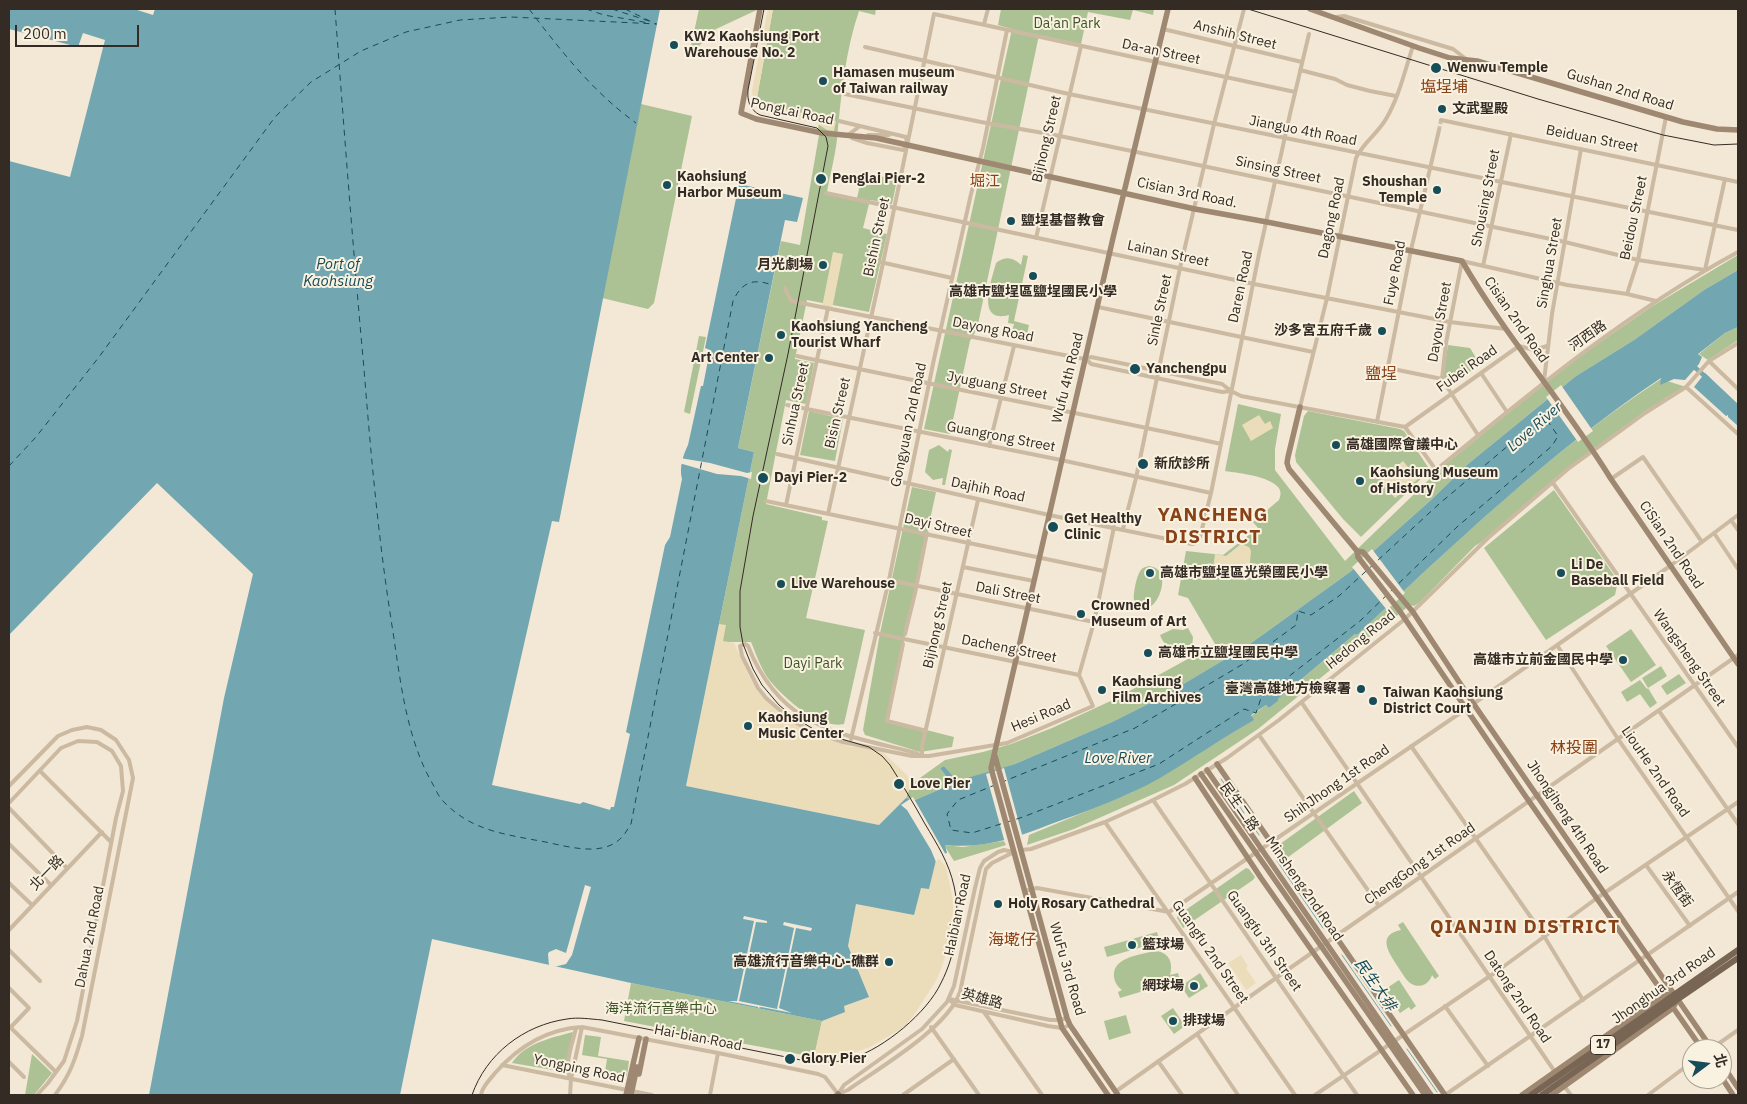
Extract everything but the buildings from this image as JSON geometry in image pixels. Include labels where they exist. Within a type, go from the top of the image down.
[{"type":"main road","name":"Jhonghua 3rd Road","points":[[1542,1095],[1738,950]]},
{"type":"main road","name":"Jhonghua 3rd Road","points":[[1676,996],[1738,958]]},
{"type":"main road","name":"17","points":[[1531,1095],[1560,1080]]},
{"type":"street","name":"PongLai Road","points":[[760,9],[741,113],[756,119],[822,133],[843,135]]},
{"type":"street","points":[[984,24],[988,9]]},
{"type":"street","name":"Wufu 4th Road","points":[[994,767],[994,754],[1061,460],[1168,9]]},
{"type":"street","name":"Sinle Street","points":[[1123,529],[1136,478],[1180,268],[1214,124],[1244,9]]},
{"type":"street","name":"Gushan 2nd Road","points":[[1310,9],[1450,58],[1466,59],[1539,78],[1666,117],[1717,129],[1738,130]]},
{"type":"street","name":"Da-an Street","points":[[934,14],[1295,92]]},
{"type":"street","name":"Bishin Street","points":[[870,318],[908,145],[934,14]]},
{"type":"street","points":[[1336,17],[1344,16],[1453,50],[1466,59]]},
{"type":"street","name":"Anshih Street","points":[[1163,29],[1302,62]]},
{"type":"street","name":"Gongyuan 2nd Road","points":[[850,743],[888,580],[1007,30]]},
{"type":"street","name":"Daren Road","points":[[1195,543],[1200,537],[1211,493],[1266,222],[1309,34]]},
{"type":"street","name":"Bijhong Street","points":[[1036,238],[1081,46]]},
{"type":"street","name":"Dagong Road","points":[[1300,407],[1327,298],[1358,153],[1384,123],[1396,96],[1412,46]]},
{"type":"street","name":"Jianguo 4th Road","points":[[865,47],[1069,94],[1738,230]]},
{"type":"street","points":[[1300,70],[1335,79],[1347,85],[1396,96]]},
{"type":"street","name":"Sinsing Street","points":[[845,94],[1134,151],[1565,242],[1638,260],[1705,270]]},
{"type":"street","name":"Beidou Street","points":[[1628,294],[1638,260],[1666,117]]},
{"type":"street","name":"Beiduan Street","points":[[1441,120],[1738,182]]},
{"type":"street","points":[[839,121],[906,137],[908,145]]},
{"type":"street","points":[[843,135],[860,126]]},
{"type":"street","name":"Fuye Road","points":[[1377,422],[1411,250],[1439,130]]},
{"type":"street","name":"Cisian 3rd Road.","points":[[860,136],[876,134],[901,136]]},
{"type":"street","name":"Shousing Street","points":[[1484,266],[1511,134]]},
{"type":"street","name":"Cisian 3rd Road.","points":[[843,135],[867,143],[903,150],[908,145]]},
{"type":"street","name":"Cisian 3rd Road.","points":[[843,135],[860,136],[908,145],[1194,209],[1462,261]]},
{"type":"street","name":"Singhua Street","points":[[1544,382],[1547,346],[1581,149]]},
{"type":"street","points":[[1705,270],[1725,179]]},
{"type":"street","name":"Lainan Street","points":[[826,194],[1254,284],[1450,322],[1506,329]]},
{"type":"street","name":"河西路","points":[[1405,427],[1436,470],[1565,365],[1656,301],[1738,252]]},
{"type":"street","points":[[1462,261],[1558,283],[1628,294],[1656,301]]},
{"type":"street","name":"Dayou Street","points":[[1462,261],[1450,322],[1442,379],[1478,435]]},
{"type":"street","name":"Cisian 2nd Road","points":[[1462,261],[1506,329],[1584,439]]},
{"type":"street","points":[[881,262],[952,278]]},
{"type":"street","name":"Dayong Road","points":[[785,288],[791,301],[1014,346],[1086,359],[1091,357],[1222,384],[1241,396],[1405,427]]},
{"type":"street","points":[[1098,307],[1313,352]]},
{"type":"street","name":"Sinhua Street","points":[[786,505],[828,308]]},
{"type":"street","name":"Bisin Street","points":[[828,514],[870,318]]},
{"type":"street","points":[[1738,343],[1709,361],[1738,389]]},
{"type":"street","points":[[989,446],[1014,346]]},
{"type":"street","name":"Fubei Road","points":[[1405,427],[1519,346],[1534,350],[1547,346]]},
{"type":"street","name":"Jyuguang Street","points":[[797,356],[1126,422],[1221,444]]},
{"type":"street","name":"Dayong Road","points":[[1086,359],[1090,364],[1222,392],[1231,391]]},
{"type":"street","name":"Hedong Road","points":[[1014,852],[1031,848],[1105,822],[1153,800],[1195,778],[1259,735],[1406,620],[1488,538],[1553,483],[1593,450],[1688,386],[1709,361]]},
{"type":"street","points":[[1388,368],[1442,379]]},
{"type":"street","points":[[1481,373],[1507,412]]},
{"type":"street","points":[[1688,386],[1738,434]]},
{"type":"street","name":"Guangrong Street","points":[[787,405],[1061,460],[1211,493]]},
{"type":"street","points":[[1300,407],[1288,457],[1289,469],[1356,551]]},
{"type":"street","name":"CiSian 2nd Road","points":[[1584,439],[1670,566],[1737,659]]},
{"type":"street","name":"Dajhih Road","points":[[777,454],[978,500],[1192,544],[1195,543]]},
{"type":"street","points":[[1611,479],[1643,457],[1702,542]]},
{"type":"street","name":"Wangsheng Street","points":[[1553,483],[1738,747]]},
{"type":"street","name":"Bijhong Street","points":[[922,756],[922,746],[978,500]]},
{"type":"street","name":"Dayi Street","points":[[766,501],[1104,571]]},
{"type":"street","points":[[1473,703],[1670,566],[1738,515]]},
{"type":"street","points":[[1731,520],[1738,530]]},
{"type":"street","points":[[1080,675],[1094,622],[1114,528]]},
{"type":"street","points":[[917,583],[927,533]]},
{"type":"street","points":[[1714,533],[1738,569]]},
{"type":"street","name":"Jhongjheng 4th Road","points":[[1356,551],[1365,554],[1413,612],[1473,703],[1705,1039]]},
{"type":"street","name":"Jhongjheng 4th Road","points":[[1356,551],[1360,560],[1396,605],[1529,801],[1695,1039]]},
{"type":"street","points":[[963,567],[1034,581]]},
{"type":"street","name":"Dali Street","points":[[888,580],[1094,622]]},
{"type":"street","points":[[905,634],[916,589]]},
{"type":"street","name":"Dacheng Street","points":[[875,633],[1080,675]]},
{"type":"street","points":[[922,756],[819,726],[789,707],[765,681],[748,646],[745,644],[740,646],[742,656],[758,688],[791,720],[811,731],[850,743],[912,756],[922,756],[929,756],[997,744]]},
{"type":"street","points":[[903,644],[887,720],[923,730]]},
{"type":"street","name":"LiouHe 2nd Road","points":[[1557,645],[1618,739],[1738,911]]},
{"type":"street","name":"ChengGong 1st Road","points":[[1113,1094],[1421,876],[1695,685],[1737,659]]},
{"type":"street","name":"Hesi Road","points":[[997,744],[1007,743],[1030,734],[1093,706],[1080,675]]},
{"type":"street","name":"Datong 2nd Road","points":[[1302,703],[1571,1095]]},
{"type":"street","name":"ShihJhong 1st Road","points":[[1169,912],[1271,844],[1473,703]]},
{"type":"street","points":[[1659,711],[1738,824]]},
{"type":"street","name":"Dahua 2nd Road","points":[[9,786],[58,736],[72,730],[87,727],[101,730],[116,740],[129,760],[133,778],[82,1036],[67,1079],[55,1095]]},
{"type":"street","points":[[1259,735],[1379,906]]},
{"type":"street","points":[[9,803],[61,748],[78,741],[97,742],[104,746],[112,751],[121,766],[123,791],[111,842],[77,1021],[64,1061],[38,1095]]},
{"type":"street","points":[[1411,746],[1544,936],[1583,1000]]},
{"type":"street","points":[[1217,764],[1445,1095],[1738,892]]},
{"type":"street","points":[[994,767],[1014,852]]},
{"type":"street","name":"WuFu 3rd Road","points":[[994,767],[1021,850],[1067,1018],[1113,1094]]},
{"type":"street","name":"Minsheng 2nd Road","points":[[1207,770],[1320,947],[1431,1095]]},
{"type":"street","points":[[40,771],[111,842]]},
{"type":"street","name":"民生二路","points":[[1201,774],[1259,852]]},
{"type":"street","points":[[1195,778],[1248,859],[1413,1095]]},
{"type":"street","name":"Guangfu 3th Street","points":[[1153,800],[1357,1095]]},
{"type":"street","points":[[1315,1095],[1738,802]]},
{"type":"street","points":[[9,808],[67,868]]},
{"type":"street","name":"Guangfu 2nd Street","points":[[1105,822],[1295,1095]]},
{"type":"street","name":"北一路","points":[[9,930],[102,832]]},
{"type":"street","points":[[9,844],[51,885]]},
{"type":"street","name":"Haibian Road","points":[[837,1095],[844,1085],[897,1048],[928,1023],[949,999],[954,986],[974,888],[980,868],[984,861],[998,852],[1004,850],[1014,852]]},
{"type":"street","name":"WuFu 3rd Road","points":[[1014,852],[1062,1028],[1113,1094]]},
{"type":"street","name":"Haibian Road","points":[[837,1095],[848,1090],[932,1028],[955,1005],[958,1000],[986,870],[992,863],[1014,852]]},
{"type":"street","name":"Minsheng 2nd Road","points":[[1259,852],[1326,943],[1425,1095]]},
{"type":"street","name":"永恆街","points":[[1646,865],[1690,926]]},
{"type":"street","points":[[9,883],[32,905]]},
{"type":"street","points":[[1024,891],[1037,888],[1169,912]]},
{"type":"street","points":[[9,921],[13,925]]},
{"type":"street","points":[[9,950],[40,981]]},
{"type":"street","points":[[9,988],[30,1008],[9,1027],[56,1072]]},
{"type":"street","name":"Jhonghua 3rd Road","points":[[1522,1095],[1560,1080],[1676,996]]},
{"type":"street","name":"英雄路","points":[[949,999],[1041,1019],[1060,1020],[1067,1018]]},
{"type":"street","name":"英雄路","points":[[949,999],[955,1005],[1062,1028]]},
{"type":"street","points":[[1445,1006],[1488,1066]]},
{"type":"street","points":[[984,1012],[1042,1095]]},
{"type":"street","points":[[928,1023],[979,1095]]},
{"type":"street","points":[[1062,1028],[1070,1025]]},
{"type":"street","points":[[571,1079],[568,1074],[568,1066],[576,1028]]},
{"type":"street","points":[[570,1095],[571,1079],[582,1028]]},
{"type":"street","name":"Hai-bian Road","points":[[481,1095],[484,1087],[502,1065],[512,1055],[534,1040],[552,1033],[582,1028],[718,1053],[826,1077],[837,1095]]},
{"type":"street","points":[[1726,1039],[1738,1030]]},
{"type":"street","points":[[1197,1034],[1238,1095]]},
{"type":"street","points":[[631,1093],[643,1038]]},
{"type":"street","points":[[710,1095],[718,1053]]},
{"type":"street","points":[[903,1095],[910,1093],[954,1059]]},
{"type":"street","points":[[1158,1061],[1182,1095]]},
{"type":"street","points":[[9,1062],[24,1077]]},
{"type":"street","name":"Yongping Road","points":[[502,1065],[631,1093],[652,1095]]},
{"type":"street","points":[[1650,1095],[1682,1070]]},
{"type":"street","name":"Jhonghua 3rd Road","points":[[1552,1095],[1560,1080]]},
{"type":"green space","points":[[699,9],[759,9],[716,29],[698,47],[691,46]]},
{"type":"green space","name":"Kaohsiung Yancheng Tourist Wharf","points":[[773,9],[876,9],[875,15],[859,11],[854,27],[844,74],[836,146],[827,192],[857,198],[863,172],[897,180],[892,204],[870,200],[863,228],[887,234],[869,312],[807,300],[795,359],[814,363],[806,404],[786,400],[766,504],[822,517],[822,520],[828,521],[806,618],[865,630],[844,724],[823,722],[812,717],[791,702],[767,677],[751,642],[723,642],[719,624],[754,452],[738,448],[781,241],[800,245],[819,135],[817,134],[820,117],[756,103]]},
{"type":"green space","name":"Da'an Park","points":[[1001,9],[1154,9],[1153,15],[1133,10],[1130,20],[1088,12],[1081,44],[1039,35],[977,329],[970,341],[950,434],[924,429],[1012,29],[998,25]]},
{"type":"green space","points":[[641,104],[692,116],[654,303],[648,309],[602,298]]},
{"type":"green space","points":[[1023,255],[1028,256],[1014,321],[1029,325],[1026,339],[1011,335],[1014,324],[1008,323],[1009,315],[999,316],[992,313],[988,298],[996,263],[1009,258],[1021,265]]},
{"type":"green space","points":[[1738,255],[1738,270],[1704,290],[1634,340],[1576,376],[1468,464],[1431,500],[1350,572],[1247,646],[1160,698],[1112,722],[1015,764],[957,782],[944,766],[940,768],[952,784],[915,800],[906,798],[913,783],[945,760],[1011,744],[1052,728],[1115,699],[1215,644],[1188,598],[1178,595],[1186,551],[1223,555],[1258,528],[1253,522],[1279,500],[1281,493],[1278,486],[1262,478],[1225,471],[1238,404],[1281,414],[1275,449],[1275,470],[1345,561],[1440,469],[1567,365],[1651,307]]},
{"type":"green space","points":[[1738,327],[1738,340],[1708,360],[1699,354],[1725,333]]},
{"type":"green space","points":[[699,336],[706,337],[690,414],[684,412]]},
{"type":"green space","points":[[1448,345],[1470,348],[1478,361],[1477,367],[1450,385],[1443,376]]},
{"type":"green space","points":[[1661,379],[1686,387],[1645,413],[1568,469],[1488,538],[1475,546],[1419,603],[1414,606],[1410,605],[1258,729],[1174,785],[1074,829],[1027,845],[1029,835],[1133,792],[1253,720],[1251,716],[1266,705],[1269,708],[1355,634],[1357,635],[1466,533],[1541,468],[1620,407]]},
{"type":"green space","points":[[809,411],[843,419],[835,461],[800,455]]},
{"type":"green space","points":[[1308,411],[1400,429],[1404,431],[1430,470],[1361,537],[1343,519],[1296,462],[1295,455],[1304,416]]},
{"type":"green space","points":[[939,445],[948,452],[949,449],[952,450],[945,485],[942,485],[943,478],[933,480],[925,472],[929,450]]},
{"type":"green space","name":"Dayi Park","points":[[912,487],[936,492],[887,720],[954,737],[952,747],[920,752],[865,735],[863,730],[880,633]]},
{"type":"green space","name":"Li De Baseball Field","points":[[1554,490],[1618,581],[1615,595],[1546,640],[1484,548]]},
{"type":"green space","points":[[1149,566],[1156,568],[1160,572],[1162,578],[1161,591],[1154,604],[1149,608],[1143,608],[1134,600],[1135,588],[1140,572],[1143,568]]},
{"type":"green space","points":[[1188,628],[1193,637],[1192,647],[1173,658],[1171,651],[1160,635],[1173,629],[1183,630]]},
{"type":"green space","points":[[1631,629],[1656,665],[1631,682],[1606,646]]},
{"type":"green space","points":[[1661,666],[1667,676],[1648,688],[1642,678]]},
{"type":"green space","points":[[1679,674],[1686,683],[1667,695],[1661,686]]},
{"type":"green space","points":[[1640,680],[1648,688],[1657,703],[1650,708],[1640,694],[1627,702],[1621,692]]},
{"type":"green space","points":[[1354,791],[1362,803],[1287,858],[1281,850],[1280,844]]},
{"type":"green space","points":[[1004,841],[1006,845],[954,861],[944,845],[963,847]]},
{"type":"green space","points":[[1246,868],[1255,877],[1253,880],[1183,928],[1177,916]]},
{"type":"green space","points":[[1403,922],[1439,976],[1435,979],[1432,975],[1426,984],[1420,986],[1413,985],[1408,981],[1388,950],[1387,940],[1389,936],[1393,932],[1401,930],[1398,925]]},
{"type":"green space","name":"籃球場","points":[[1157,932],[1160,942],[1107,957],[1104,947]]},
{"type":"green space","points":[[1159,951],[1169,958],[1171,966],[1170,975],[1178,973],[1180,980],[1120,998],[1118,992],[1122,990],[1117,985],[1114,977],[1117,965],[1128,958]]},
{"type":"green space","name":"網球場","points":[[1200,973],[1208,986],[1189,998],[1181,986]]},
{"type":"green space","points":[[1399,980],[1416,1006],[1411,1010],[1409,1007],[1400,1013],[1384,990]]},
{"type":"green space","name":"海洋流行音樂中心","points":[[631,983],[822,1021],[814,1057],[624,1021]]},
{"type":"green space","name":"排球場","points":[[1173,1008],[1185,1026],[1174,1034],[1161,1016]]},
{"type":"green space","points":[[1126,1015],[1131,1033],[1109,1040],[1104,1021]]},
{"type":"green space","points":[[573,1032],[565,1072],[512,1063],[517,1056],[531,1046],[547,1039]]},
{"type":"green space","points":[[585,1035],[601,1037],[598,1056],[629,1061],[627,1076],[605,1072],[607,1059],[582,1055]]},
{"type":"green space","points":[[32,1054],[52,1073],[34,1095],[25,1095]]},
{"type":"shaded area","points":[[768,9],[773,9],[756,103],[836,121],[834,131],[827,130],[816,123],[763,112],[753,103],[752,90]]},
{"type":"shaded area","points":[[833,252],[843,254],[832,309],[822,307]]},
{"type":"shaded area","points":[[1259,415],[1265,424],[1270,421],[1273,428],[1251,441],[1242,425]]},
{"type":"shaded area","points":[[1403,461],[1418,479],[1395,498],[1380,480]]},
{"type":"shaded area","points":[[1241,544],[1249,547],[1251,551],[1249,572],[1241,571],[1239,579],[1212,576],[1215,554],[1226,556]]},
{"type":"shaded area","name":"Kaohsiung Music Center","points":[[719,624],[726,625],[723,641],[734,643],[758,692],[777,711],[807,731],[852,747],[883,752],[908,776],[910,787],[906,798],[879,825],[686,786]]},
{"type":"shaded area","points":[[937,856],[946,867],[953,900],[953,924],[943,964],[936,981],[914,1015],[906,1025],[896,1032],[870,1047],[851,1054],[831,1059],[814,1057],[822,1021],[845,1011],[843,1006],[848,945],[856,903],[921,886],[929,889]]},
{"type":"shaded area","points":[[1241,955],[1248,966],[1246,968],[1256,983],[1246,990],[1228,963]]},
{"type":"water","name":"Port of Kaohsiung","points":[[9,9],[134,9],[153,15],[155,9],[660,9],[559,522],[552,521],[492,785],[580,804],[583,802],[610,810],[611,807],[614,807],[630,734],[626,732],[665,545],[670,537],[682,479],[682,462],[688,445],[701,386],[703,386],[710,350],[705,348],[739,184],[803,198],[797,222],[785,220],[738,448],[754,452],[686,786],[879,825],[906,798],[915,800],[952,784],[940,768],[944,766],[957,781],[1015,764],[1112,722],[1160,698],[1247,646],[1350,572],[1431,500],[1468,464],[1576,376],[1634,340],[1704,290],[1738,270],[1738,327],[1725,333],[1698,354],[1702,357],[1699,364],[1685,380],[1674,379],[1660,385],[1661,378],[1580,437],[1504,500],[1357,635],[1355,634],[1269,708],[1266,705],[1251,715],[1254,720],[1160,778],[1107,803],[1025,834],[1000,841],[960,846],[945,845],[947,853],[937,856],[929,889],[921,888],[914,915],[856,904],[848,946],[869,997],[844,1006],[845,1012],[822,1021],[631,983],[432,939],[400,1095],[149,1095],[224,698],[253,574],[157,483],[9,635],[9,161],[70,177],[105,40],[83,33],[78,47],[9,29]]},
{"type":"water","points":[[1705,373],[1738,404],[1738,426],[1728,415],[1726,416],[1694,387]]},
{"type":"pier","points":[[1561,385],[1593,431],[1578,442],[1546,397]]},
{"type":"pier","points":[[680,458],[710,463],[747,473],[752,472],[751,479],[741,476],[717,474],[679,463]]},
{"type":"pier","points":[[1372,549],[1405,593],[1387,610],[1352,567]]},
{"type":"pier","points":[[1004,768],[1023,838],[1005,843],[986,774]]},
{"type":"pier","points":[[913,797],[946,855],[939,858],[936,862],[907,810],[901,805]]},
{"type":"pier","points":[[585,885],[591,887],[572,955],[566,964],[554,967],[549,966],[549,952],[556,949],[566,953]]},
{"type":"pier","points":[[744,916],[767,921],[767,923],[756,922],[739,1001],[777,1009],[794,928],[783,925],[784,922],[812,928],[811,931],[796,928],[779,1008],[792,1013],[728,1001],[737,1001],[754,921],[743,919]]},
{"type":"waterway","points":[[1691,364],[1708,379]]},
{"type":"waterway","name":"民生大排","points":[[1221,779],[1244,813]]},
{"type":"waterway","name":"民生大排","points":[[1250,822],[1259,835]]},
{"type":"waterway","name":"民生大排","points":[[1277,861],[1323,928]]},
{"type":"waterway","name":"民生大排","points":[[1342,955],[1391,1026]]},
{"type":"waterway","name":"民生大排","points":[[1407,1049],[1437,1092]]},
{"type":"ferry route","points":[[335,9],[352,234],[373,468],[384,567],[399,672],[412,732],[425,770],[441,798],[453,811],[464,819],[500,833],[582,849],[594,849],[614,844],[631,824],[733,301],[740,290],[749,283],[759,282],[772,285]]},
{"type":"ferry route","points":[[529,9],[592,84],[620,111],[636,123]]},
{"type":"ferry route","points":[[586,9],[604,15],[649,23]]},
{"type":"ferry route","points":[[612,9],[649,21]]},
{"type":"ferry route","points":[[625,9],[656,24]]},
{"type":"ferry route","points":[[9,466],[36,437],[99,357],[275,117],[311,82],[361,51],[406,32],[460,20],[511,17],[657,24]]},
{"type":"ferry route","points":[[1547,420],[1558,436],[1552,446],[1458,526],[1360,621],[1261,698],[1256,713],[1244,709],[1159,764],[1023,817],[972,833],[951,830],[947,814],[958,800],[1135,728],[1243,664],[1296,625],[1298,611],[1311,615],[1339,596],[1439,504],[1535,423],[1547,420]]},
{"type":"tunnel","points":[[1439,130],[1441,120]]},
{"type":"tram line","points":[[472,1095],[478,1080],[487,1067],[509,1044],[536,1028],[551,1022],[571,1018],[602,1020],[811,1062],[848,1060],[865,1053],[891,1038],[926,1006],[941,983],[954,948],[957,911],[952,878],[938,846],[890,765],[882,756],[869,747],[815,730],[792,716],[779,705],[762,685],[743,644],[740,627],[740,591],[753,516],[788,354],[828,146],[826,137],[817,128],[760,115],[750,105],[748,90],[764,9]]},
{"type":"tram line","points":[[1248,9],[1538,99],[1663,135],[1714,145],[1738,144]]},
{"type":"place","name":"KW2 Kaohsiung Port Warehouse No. 2","points":[[674,45]]},
{"type":"place","name":"Wenwu Temple","points":[[1436,68]]},
{"type":"place","name":"Hamasen museum of Taiwan railway","points":[[823,81]]},
{"type":"place","name":"文武聖殿","points":[[1442,109]]},
{"type":"place","name":"Penglai Pier-2","points":[[821,179]]},
{"type":"place","name":"Kaohsiung Harbor Museum","points":[[667,185]]},
{"type":"place","name":"Shoushan Temple","points":[[1437,190]]},
{"type":"place","name":"鹽埕基督教會","points":[[1011,221]]},
{"type":"place","name":"月光劇場","points":[[823,265]]},
{"type":"place","name":"高雄市鹽埕區鹽埕國民小學","points":[[1033,276]]},
{"type":"place","name":"沙多宮五府千歲","points":[[1382,331]]},
{"type":"place","name":"Kaohsiung Yancheng Tourist Wharf","points":[[781,335]]},
{"type":"place","name":"Art Center","points":[[769,358]]},
{"type":"place","name":"Yanchengpu","points":[[1135,369]]},
{"type":"place","name":"高雄國際會議中心","points":[[1336,445]]},
{"type":"place","name":"新欣診所","points":[[1143,464]]},
{"type":"place","name":"Dayi Pier-2","points":[[763,478]]},
{"type":"place","name":"Kaohsiung Museum of History","points":[[1360,481]]},
{"type":"place","name":"Get Healthy Clinic","points":[[1053,527]]},
{"type":"place","name":"高雄市鹽埕區光榮國民小學","points":[[1150,573]]},
{"type":"place","name":"Li De Baseball Field","points":[[1561,573]]},
{"type":"place","name":"Live Warehouse","points":[[781,584]]},
{"type":"place","name":"Crowned Museum of Art","points":[[1081,614]]},
{"type":"place","name":"高雄市立鹽埕國民中學","points":[[1148,653]]},
{"type":"place","name":"高雄市立前金國民中學","points":[[1623,660]]},
{"type":"place","name":"臺灣高雄地方檢察署","points":[[1361,689]]},
{"type":"place","name":"Kaohsiung Film Archives","points":[[1102,690]]},
{"type":"place","name":"Taiwan Kaohsiung District Court","points":[[1373,701]]},
{"type":"place","name":"Kaohsiung Music Center","points":[[748,726]]},
{"type":"place","name":"Love Pier","points":[[899,784]]},
{"type":"place","name":"Holy Rosary Cathedral","points":[[998,904]]},
{"type":"place","name":"籃球場","points":[[1132,945]]},
{"type":"place","name":"高雄流行音樂中心-礁群","points":[[889,962]]},
{"type":"place","name":"網球場","points":[[1194,986]]},
{"type":"place","name":"排球場","points":[[1173,1021]]},
{"type":"place","name":"Glory Pier","points":[[790,1059]]},
{"type":"district","name":"塩埕埔","points":[[1444,87]]},
{"type":"district","name":"堀江","points":[[985,182]]},
{"type":"district","name":"鹽埕","points":[[1381,374]]},
{"type":"district","name":"YANCHENG DISTRICT","points":[[1213,527]]},
{"type":"district","name":"林投圍","points":[[1574,748]]},
{"type":"district","name":"QIANJIN DISTRICT","points":[[1525,928]]},
{"type":"district","name":"海墘仔","points":[[1012,940]]},
{"type":"water label","name":"Love River","points":[[1535,427]]},
{"type":"water label","name":"Love River","points":[[1118,759]]}]
